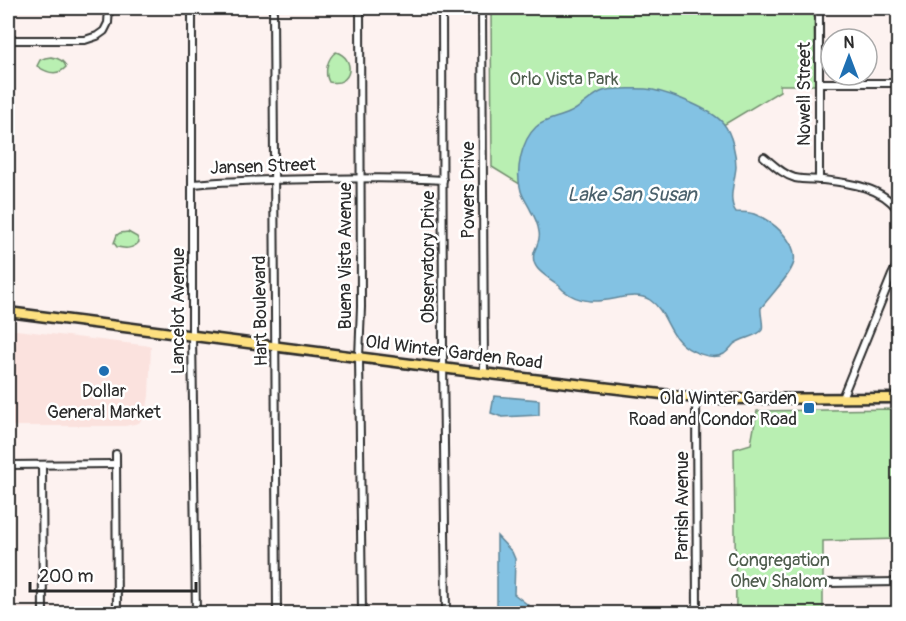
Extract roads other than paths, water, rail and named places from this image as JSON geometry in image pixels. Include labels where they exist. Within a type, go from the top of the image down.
[{"type":"main road","name":"Old Winter Garden Road","points":[[8,312],[696,398],[898,398]]},
{"type":"street","points":[[8,40],[85,39],[97,36],[104,31],[108,23],[109,8]]},
{"type":"street","name":"Lancelot Avenue","points":[[192,8],[192,336],[196,614]]},
{"type":"street","name":"Hart Boulevard","points":[[273,8],[277,614]]},
{"type":"street","name":"Buena Vista Avenue","points":[[360,8],[362,306],[359,357],[362,614]]},
{"type":"street","name":"Observatory Drive","points":[[442,8],[446,614]]},
{"type":"street","name":"Powers Drive","points":[[482,8],[484,373]]},
{"type":"street","name":"Nowell Street","points":[[819,8],[819,27]]},
{"type":"street","points":[[879,83],[898,83]]},
{"type":"street","name":"Nowell Street","points":[[819,87],[819,180]]},
{"type":"street","points":[[764,156],[783,173],[795,177],[835,182],[878,192],[898,210]]},
{"type":"street","name":"Jansen Street","points":[[193,184],[230,180],[361,178],[442,180]]},
{"type":"street","points":[[842,398],[895,276],[898,263]]},
{"type":"street","name":"Parrish Avenue","points":[[696,398],[697,614]]},
{"type":"street","points":[[116,454],[117,614]]},
{"type":"street","points":[[8,465],[116,464]]},
{"type":"street","points":[[42,465],[43,614]]},
{"type":"street","points":[[828,583],[898,582]]},
{"type":"water","name":"Lake San Susan","points":[[621,89],[661,92],[710,112],[723,123],[734,150],[736,167],[732,196],[733,207],[736,212],[752,213],[768,221],[782,232],[792,246],[794,262],[792,267],[761,308],[762,330],[737,342],[719,356],[706,356],[683,345],[659,309],[650,300],[631,296],[587,301],[563,290],[544,275],[534,263],[539,229],[519,183],[519,166],[526,140],[536,127],[544,122],[573,111],[599,93]]},
{"type":"water","points":[[494,396],[539,400],[539,415],[502,417],[491,413]]},
{"type":"water","points":[[497,536],[512,552],[515,559],[514,594],[528,605],[533,613],[497,613]]},
{"type":"place","name":"Dollar General Market","points":[[104,371]]},
{"type":"place","name":"Old Winter Garden Road and Condor Road","points":[[809,408]]},
{"type":"park label","name":"Orlo Vista Park","points":[[564,79]]},
{"type":"park label","name":"Congregation Ohev Shalom","points":[[779,570]]}]
